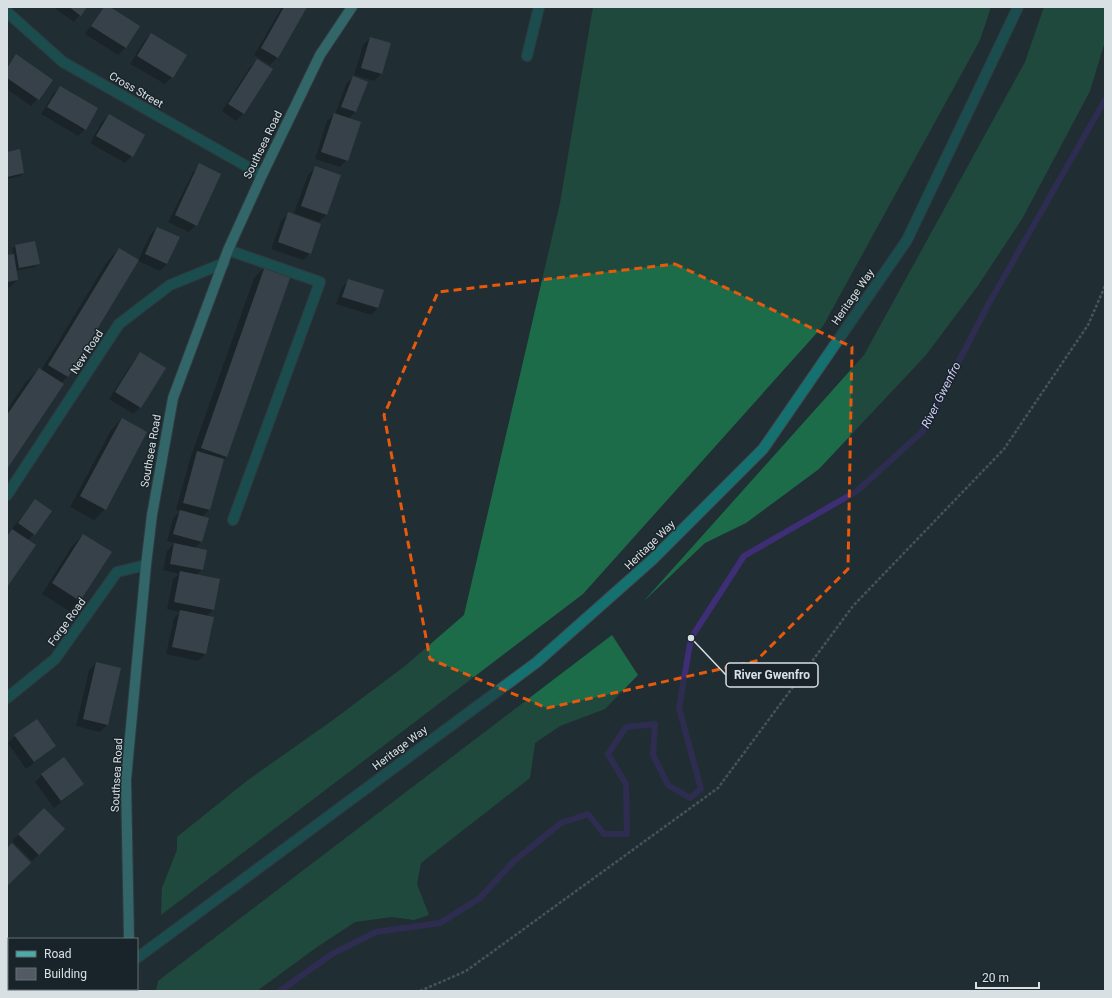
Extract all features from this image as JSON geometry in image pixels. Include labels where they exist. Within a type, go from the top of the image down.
[{"type":"main road","name":"Southsea Road","points":[[129,938],[126,780],[152,516],[173,398],[228,250],[262,175],[320,55],[352,7]]},
{"type":"street","points":[[527,56],[539,7]]},
{"type":"street","name":"Heritage Way","points":[[138,957],[537,662],[652,560],[763,449],[907,240],[1018,7]]},
{"type":"street","name":"Cross Street","points":[[7,12],[63,62],[262,175]]},
{"type":"street","points":[[228,250],[320,282],[233,520]]},
{"type":"street","name":"New Road","points":[[7,495],[119,324],[170,285],[224,263]]},
{"type":"street","name":"Forge Road","points":[[7,698],[55,659],[117,572],[146,565]]},
{"type":"path","points":[[420,991],[466,971],[718,788],[853,606],[1004,449],[1088,325],[1105,286]]},
{"type":"highlighted area","points":[[675,264],[852,347],[848,569],[756,661],[547,708],[430,659],[384,415],[438,292]]},
{"type":"green space","points":[[593,7],[991,7],[980,40],[823,326],[583,594],[161,915],[162,888],[177,850],[177,837],[248,780],[333,720],[405,666],[464,615],[560,203]]},
{"type":"green space","points":[[1044,7],[1105,7],[1105,41],[1090,91],[1022,219],[977,287],[926,355],[819,469],[746,523],[705,543],[643,602],[864,355],[1025,62]]},
{"type":"green space","points":[[612,635],[638,675],[605,709],[560,726],[535,743],[530,778],[421,863],[417,884],[429,915],[414,920],[392,917],[355,922],[317,947],[257,991],[156,991],[158,981]]},
{"type":"green space","points":[[42,990],[44,991],[7,991]]},
{"type":"building","points":[[69,7],[87,7],[81,16]]},
{"type":"building","points":[[104,7],[110,7],[140,26],[126,48],[91,26]]},
{"type":"building","points":[[284,7],[307,7],[278,58],[261,48]]},
{"type":"building","points":[[151,33],[187,55],[173,78],[137,56]]},
{"type":"building","points":[[370,37],[391,43],[382,74],[361,68]]},
{"type":"building","points":[[16,54],[53,80],[39,100],[7,78],[7,68]]},
{"type":"building","points":[[257,59],[273,69],[244,114],[228,104]]},
{"type":"building","points":[[353,76],[368,82],[356,112],[341,107]]},
{"type":"building","points":[[60,86],[98,108],[86,130],[47,107]]},
{"type":"building","points":[[334,113],[361,122],[348,161],[321,152]]},
{"type":"building","points":[[109,114],[145,135],[133,157],[96,136]]},
{"type":"building","points":[[20,149],[24,173],[7,177],[7,152]]},
{"type":"building","points":[[199,163],[221,174],[197,226],[175,215]]},
{"type":"building","points":[[315,166],[341,175],[327,215],[301,206]]},
{"type":"building","points":[[288,212],[321,224],[311,254],[278,242]]},
{"type":"building","points":[[157,227],[180,237],[167,264],[145,254]]},
{"type":"building","points":[[35,241],[40,264],[19,268],[15,245]]},
{"type":"building","points":[[119,248],[139,260],[68,377],[48,365]]},
{"type":"building","points":[[14,254],[18,280],[7,282],[7,255]]},
{"type":"building","points":[[265,266],[291,275],[227,457],[201,448]]},
{"type":"building","points":[[348,279],[384,290],[378,308],[342,297]]},
{"type":"building","points":[[140,352],[166,368],[141,408],[115,392]]},
{"type":"building","points":[[39,368],[64,384],[7,469],[7,415]]},
{"type":"building","points":[[122,418],[147,432],[106,510],[80,496]]},
{"type":"building","points":[[197,451],[224,459],[210,510],[183,503]]},
{"type":"building","points":[[35,499],[52,511],[35,535],[18,523]]},
{"type":"building","points":[[180,510],[209,518],[202,542],[173,534]]},
{"type":"building","points":[[12,529],[36,545],[7,587],[7,536]]},
{"type":"building","points":[[83,534],[112,552],[80,601],[52,583]]},
{"type":"building","points":[[174,543],[207,550],[203,570],[170,564]]},
{"type":"building","points":[[180,571],[220,579],[214,610],[174,602]]},
{"type":"building","points":[[180,610],[214,617],[206,654],[172,647]]},
{"type":"building","points":[[96,662],[121,668],[108,725],[83,719]]},
{"type":"building","points":[[37,719],[56,746],[34,762],[14,735]]},
{"type":"building","points":[[64,757],[84,784],[61,801],[41,774]]},
{"type":"building","points":[[44,808],[65,829],[39,855],[18,834]]},
{"type":"building","points":[[12,843],[31,863],[7,886],[7,848]]},
{"type":"waterway","name":"River Gwenfro","points":[[280,991],[332,954],[376,932],[440,923],[480,898],[514,861],[561,823],[588,814],[604,834],[627,834],[626,784],[608,754],[626,727],[655,724],[653,755],[668,785],[690,798],[701,789],[679,708],[691,638],[744,556],[857,491],[922,432],[988,305],[1105,100]]},
{"type":"place","name":"River Gwenfro","points":[[691,638]]}]
